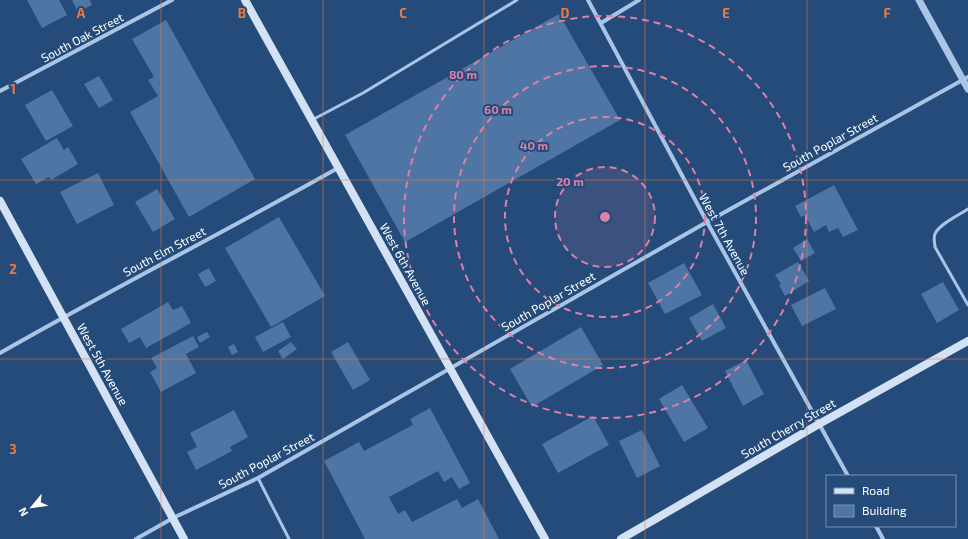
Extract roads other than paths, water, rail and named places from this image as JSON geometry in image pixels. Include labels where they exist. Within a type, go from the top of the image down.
[{"type":"main road","name":"West 6th Avenue","points":[[245,0],[545,539]]},
{"type":"main road","name":"West 5th Avenue","points":[[0,200],[184,539]]},
{"type":"main road","name":"South Cherry Street","points":[[621,539],[819,424],[968,341]]},
{"type":"street","name":"South Oak Street","points":[[0,91],[172,0]]},
{"type":"street","name":"West 7th Avenue","points":[[588,0],[707,222],[847,475]]},
{"type":"street","points":[[601,23],[639,0]]},
{"type":"street","points":[[919,0],[966,79],[968,89]]},
{"type":"street","name":"South Poplar Street","points":[[136,539],[173,518],[258,478],[707,222],[966,79]]},
{"type":"street","name":"South Elm Street","points":[[0,353],[63,317],[339,168]]},
{"type":"street","points":[[877,527],[883,539]]},
{"type":"lane","points":[[312,120],[363,93],[517,0]]},
{"type":"lane","points":[[968,210],[940,227],[935,234],[934,239],[935,247],[968,305]]},
{"type":"lane","points":[[258,478],[289,539]]}]
